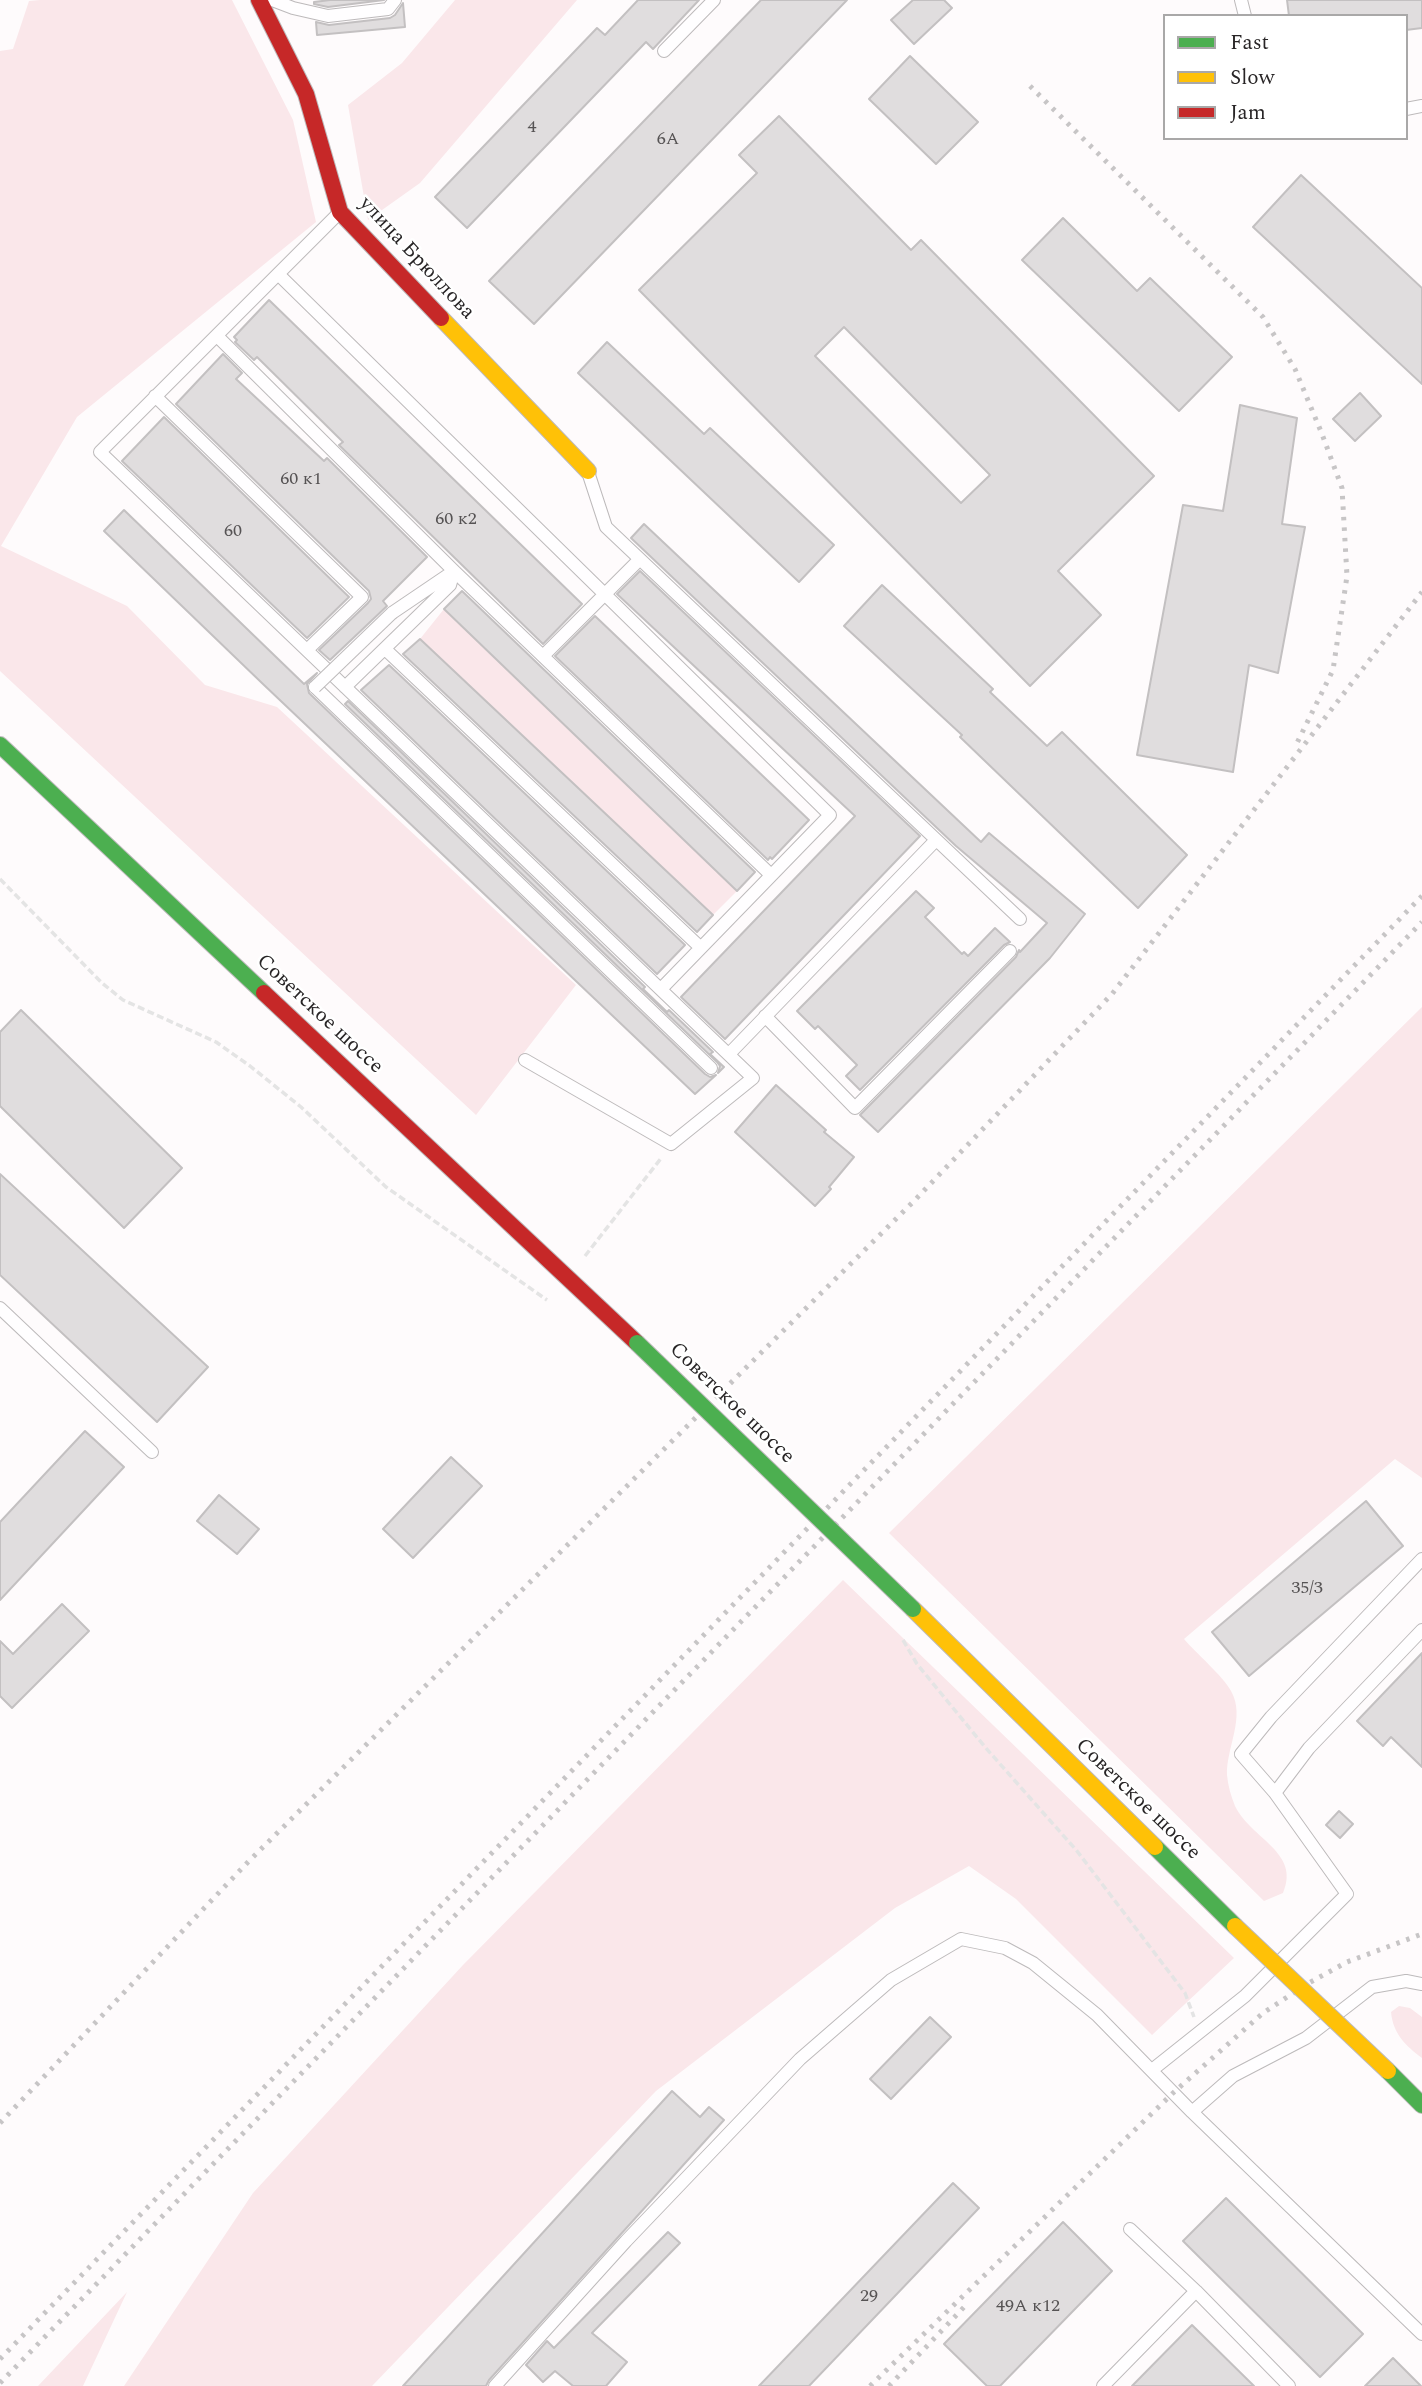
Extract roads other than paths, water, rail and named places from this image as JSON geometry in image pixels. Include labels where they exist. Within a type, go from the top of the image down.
[{"type":"main road","name":"улица Брюллова","points":[[258,0],[306,94],[340,212],[588,471]]},
{"type":"main road","name":"Советское шоссе","points":[[0,745],[638,1343],[1422,2105]]},
{"type":"lane","points":[[272,0],[328,16],[388,9],[395,0]]},
{"type":"lane","points":[[664,51],[714,0]]},
{"type":"lane","points":[[340,212],[100,452],[753,1077],[671,1144],[525,1060]]},
{"type":"lane","points":[[278,274],[830,815],[661,989]]},
{"type":"lane","points":[[216,335],[454,570],[771,876]]},
{"type":"lane","points":[[155,397],[362,597],[307,650]]},
{"type":"lane","points":[[588,471],[606,527],[1020,919]]},
{"type":"lane","points":[[544,655],[639,560]]},
{"type":"lane","points":[[454,570],[392,613],[315,687],[711,1068]]},
{"type":"lane","points":[[345,687],[450,585],[454,570]]},
{"type":"lane","points":[[385,649],[701,948]]},
{"type":"lane","points":[[729,1054],[936,840]]},
{"type":"lane","points":[[765,1016],[855,1108],[1010,951]]},
{"type":"lane","points":[[0,1308],[152,1452]]},
{"type":"lane","points":[[1152,2070],[1245,1996],[1347,1894],[1275,1793],[1241,1754],[1270,1717],[1422,1559]]},
{"type":"lane","points":[[1275,1793],[1309,1748],[1422,1630]]},
{"type":"lane","points":[[495,2386],[626,2241],[800,2059],[891,1980],[961,1939],[1004,1948],[1033,1963],[1097,2015],[1192,2112],[1422,2334]]},
{"type":"lane","points":[[1192,2112],[1233,2076],[1306,2038],[1372,1987],[1406,1981],[1422,1984]]},
{"type":"lane","points":[[1130,2229],[1196,2291],[1289,2386]]},
{"type":"lane","points":[[1103,2386],[1196,2291]]},
{"type":"railway","points":[[1030,86],[1263,317],[1295,369],[1322,434],[1342,488],[1347,576],[1333,670],[1296,745]]},
{"type":"railway","points":[[0,2123],[248,1862],[914,1201],[1112,994],[1422,592]]},
{"type":"railway","points":[[0,2359],[1422,896]]},
{"type":"railway","points":[[0,2383],[1422,922]]},
{"type":"railway","points":[[870,2386],[1173,2093],[1263,2013],[1347,1962],[1422,1934]]},
{"type":"railway","points":[[889,2386],[966,2305]]}]
